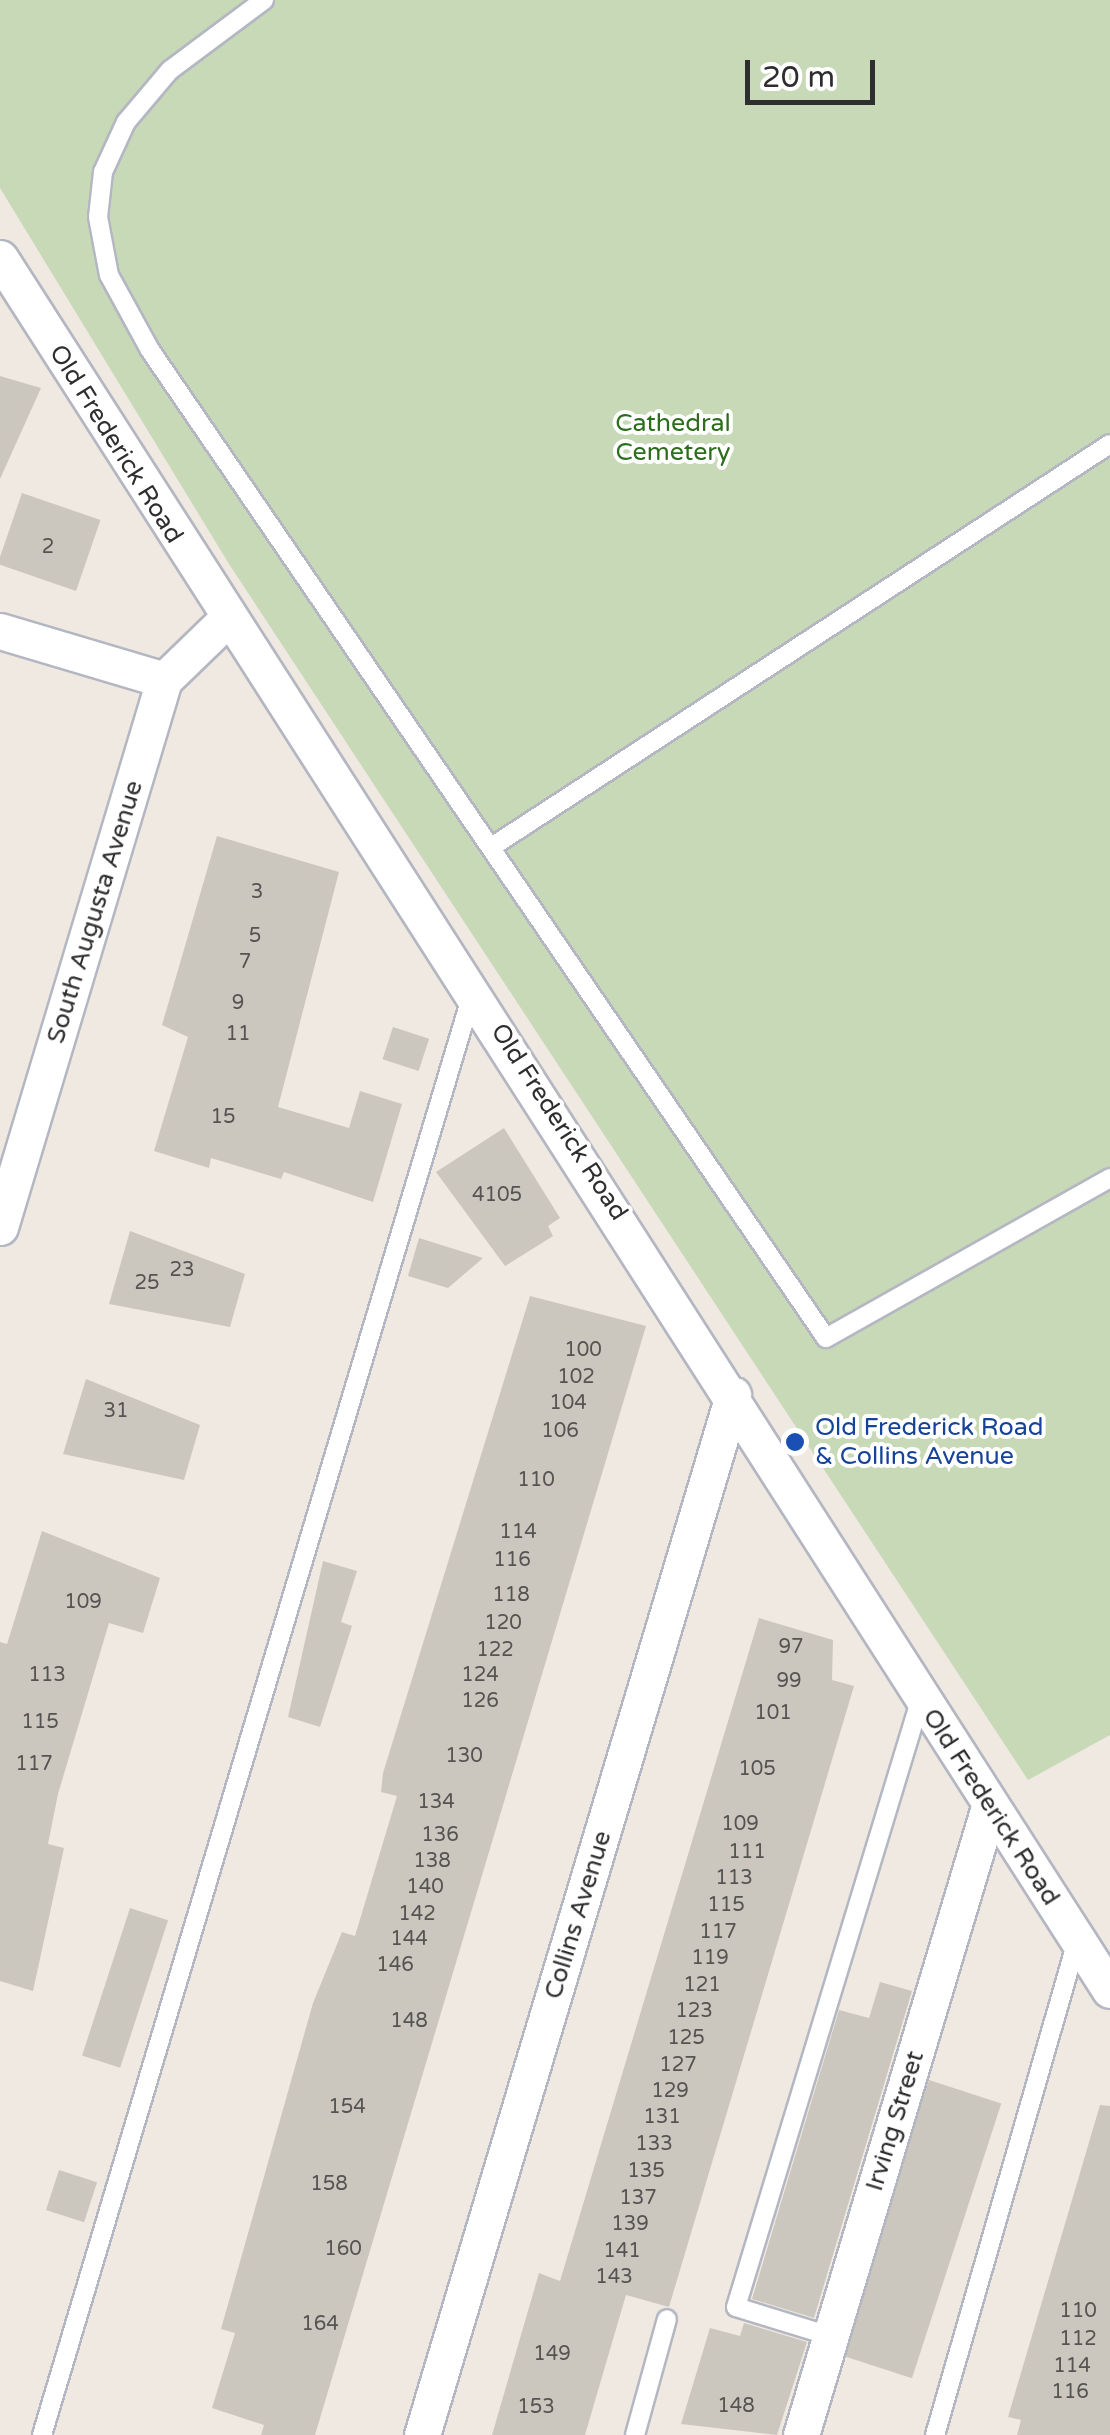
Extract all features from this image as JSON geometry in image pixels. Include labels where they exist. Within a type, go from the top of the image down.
[{"type":"street","name":"Old Frederick Road","points":[[0,258],[226,618],[474,988],[989,1808],[1110,1990]]},
{"type":"street","name":"South Augusta Avenue","points":[[0,1227],[164,680],[226,618]]},
{"type":"street","points":[[0,630],[164,680]]},
{"type":"street","name":"Collins Avenue","points":[[422,2435],[733,1395]]},
{"type":"street","name":"Irving Street","points":[[801,2435],[989,1808]]},
{"type":"lane","points":[[264,0],[170,70],[126,122],[103,172],[98,217],[109,275],[150,350],[826,1338],[1110,1178]]},
{"type":"lane","points":[[493,846],[1110,444]]},
{"type":"lane","points":[[42,2435],[474,988]]},
{"type":"lane","points":[[830,2336],[736,2307],[921,1697]]},
{"type":"lane","points":[[935,2435],[1078,1940]]},
{"type":"lane","points":[[635,2435],[667,2319]]},
{"type":"green space","name":"Cathedral Cemetery","points":[[0,0],[1110,0],[1110,1735],[1028,1780],[229,564],[0,188]]},
{"type":"building","points":[[0,376],[41,388],[0,479]]},
{"type":"building","points":[[22,493],[100,520],[76,591],[0,565]]},
{"type":"building","points":[[217,836],[339,872],[278,1107],[349,1128],[360,1091],[402,1104],[373,1202],[284,1172],[281,1179],[211,1158],[209,1168],[154,1151],[188,1037],[162,1025]]},
{"type":"building","points":[[393,1027],[429,1039],[419,1071],[382,1059]]},
{"type":"building","points":[[504,1128],[560,1218],[548,1226],[553,1236],[505,1266],[436,1172]]},
{"type":"building","points":[[130,1231],[245,1274],[230,1327],[109,1304]]},
{"type":"building","points":[[419,1238],[483,1258],[448,1288],[408,1276]]},
{"type":"building","points":[[530,1296],[646,1326],[315,2435],[261,2435],[264,2425],[212,2408],[235,2333],[221,2329],[313,2003],[342,1932],[355,1936],[397,1796],[381,1792],[383,1773]]},
{"type":"building","points":[[86,1379],[200,1425],[184,1480],[63,1454]]},
{"type":"building","points":[[42,1531],[160,1578],[143,1633],[109,1623],[58,1794],[48,1844],[64,1848],[33,1991],[0,1981],[0,1642],[7,1644]]},
{"type":"building","points":[[323,1561],[357,1571],[341,1622],[352,1626],[320,1727],[288,1717]]},
{"type":"building","points":[[759,1618],[833,1640],[832,1680],[854,1686],[669,2307],[626,2295],[585,2435],[492,2435],[539,2273],[560,2281]]},
{"type":"building","points":[[130,1908],[168,1920],[120,2068],[82,2055]]},
{"type":"building","points":[[880,1982],[912,1991],[814,2318],[752,2299],[839,2010],[869,2018]]},
{"type":"building","points":[[929,2080],[1001,2103],[912,2378],[840,2355]]},
{"type":"building","points":[[1100,2105],[1110,2106],[1110,2435],[1017,2435],[1021,2420],[1008,2417]]},
{"type":"building","points":[[59,2170],[97,2182],[84,2222],[46,2210]]},
{"type":"building","points":[[744,2323],[807,2342],[777,2435],[681,2424],[710,2328],[740,2336]]},
{"type":"place","name":"Old Frederick Road & Collins Avenue","points":[[795,1442]]}]
